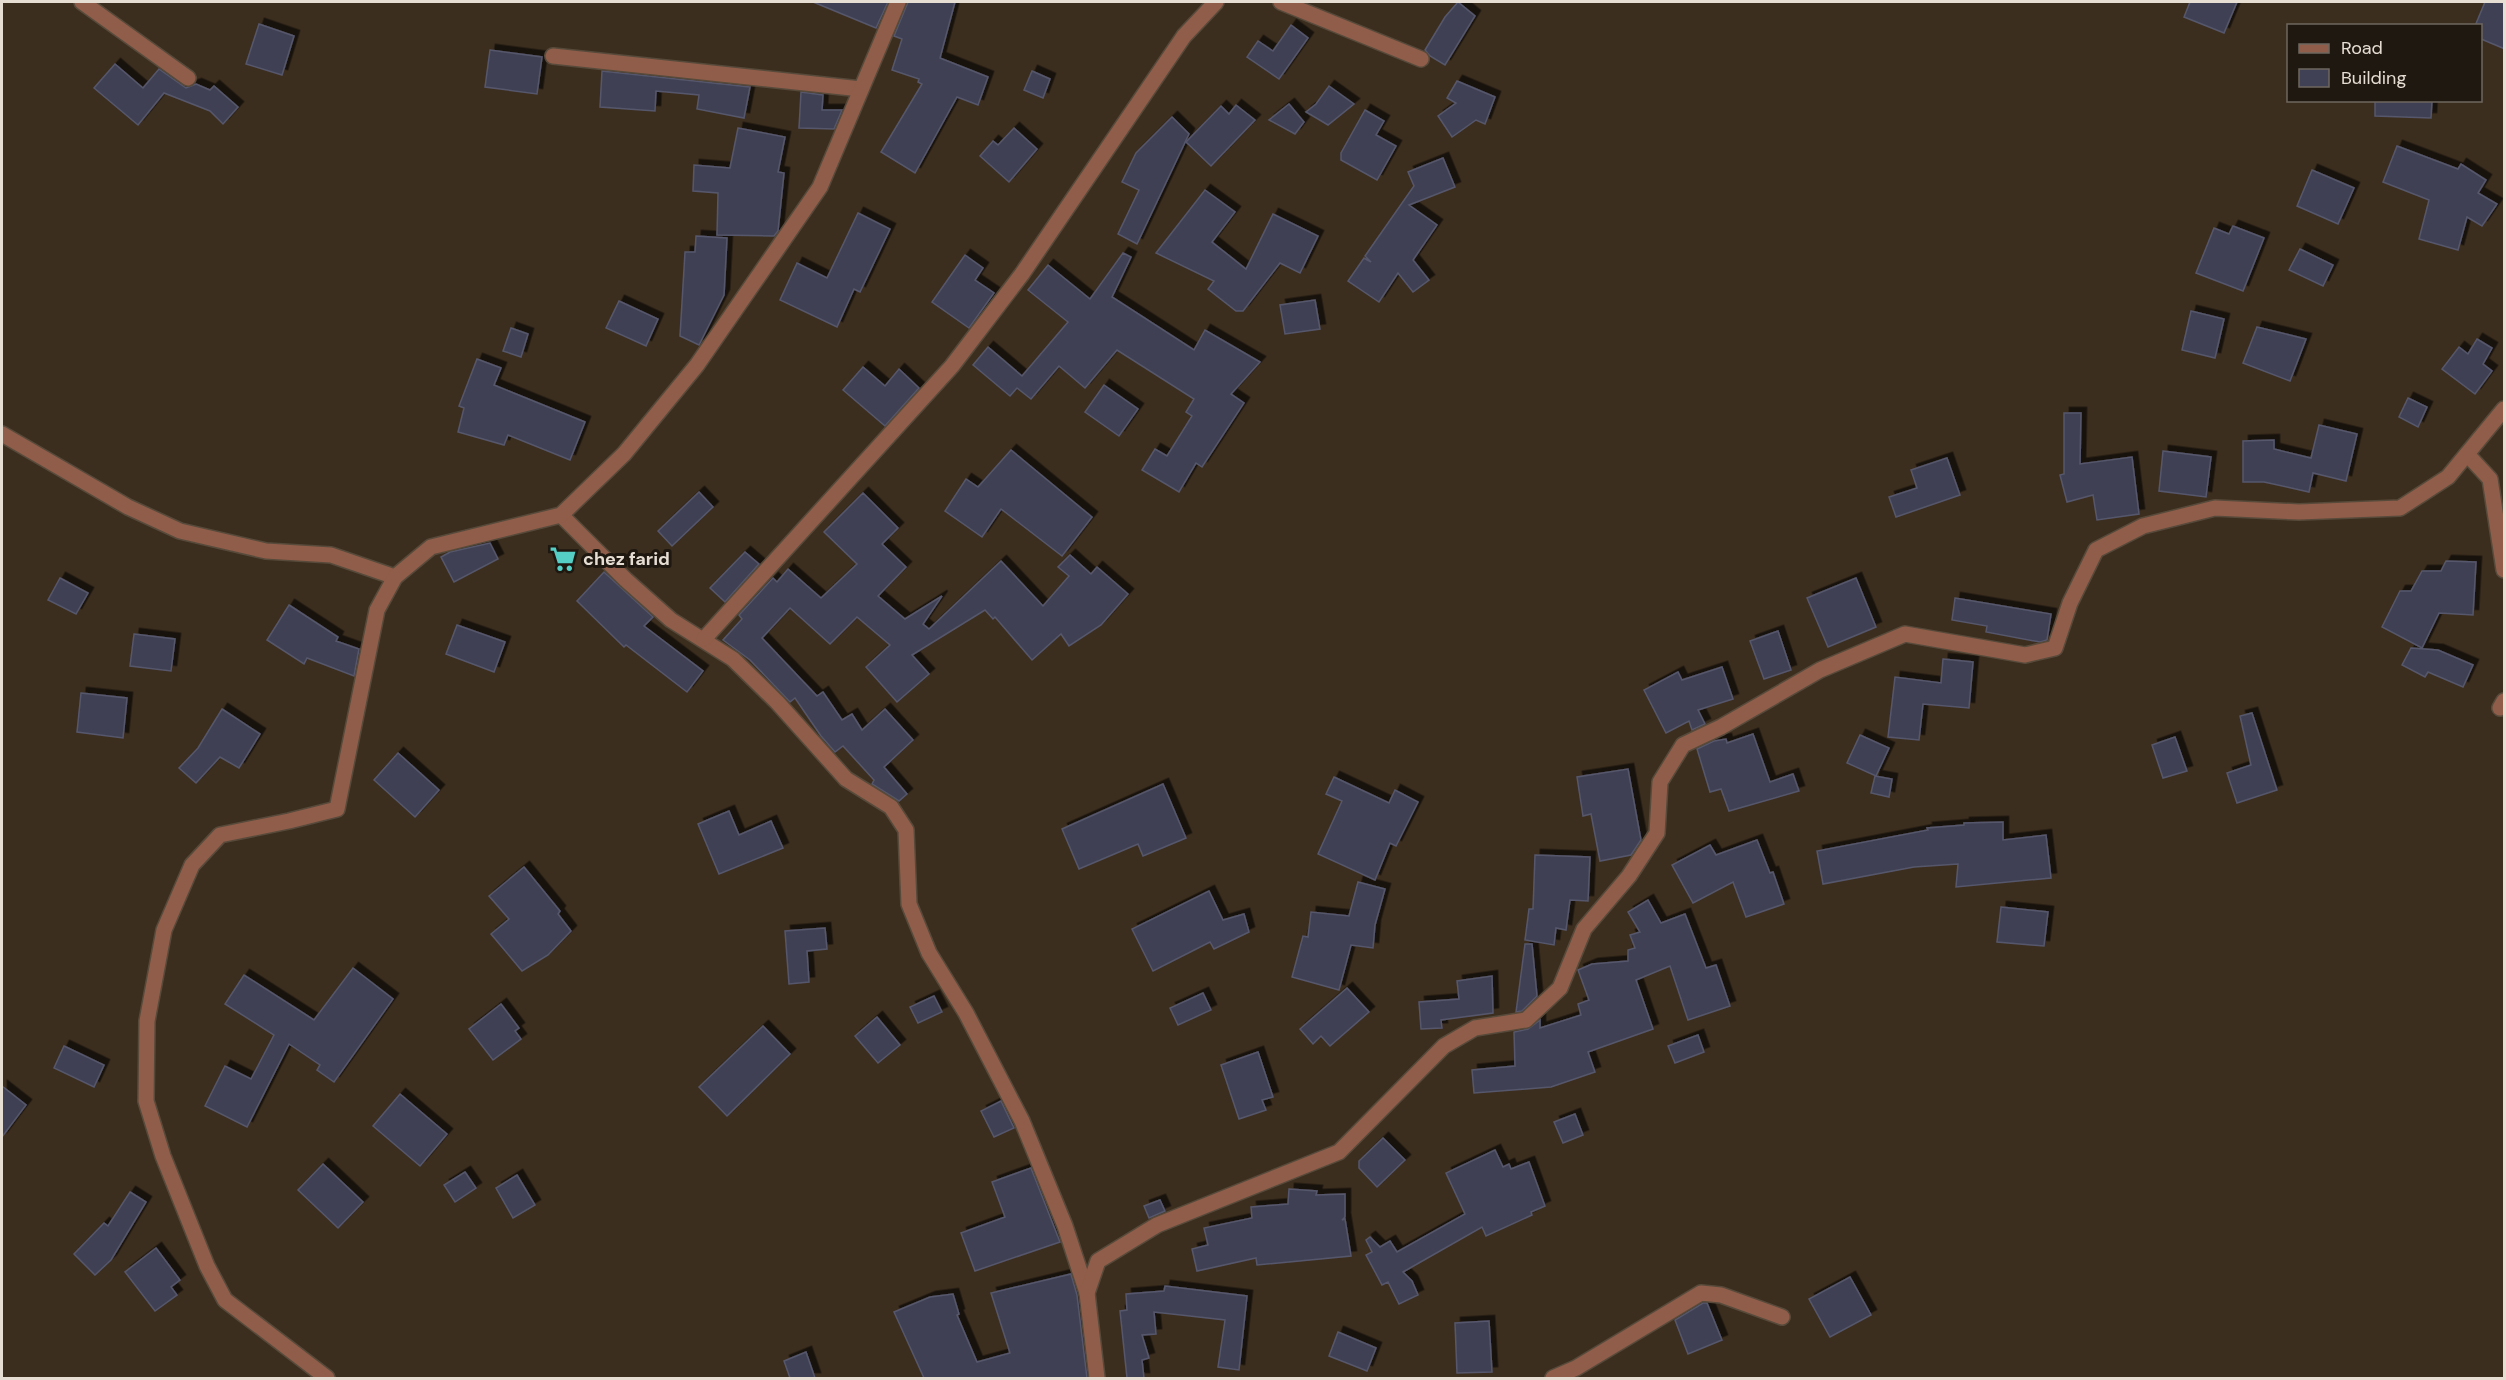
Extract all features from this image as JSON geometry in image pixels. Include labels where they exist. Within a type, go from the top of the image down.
[{"type":"street","points":[[82,2],[188,78]]},
{"type":"street","points":[[327,1378],[225,1300],[207,1266],[163,1156],[146,1101],[147,1021],[164,930],[192,865],[220,835],[337,809],[377,610],[395,577],[431,547],[561,514],[624,454],[697,365],[820,187],[898,2]]},
{"type":"street","points":[[704,639],[952,366],[1022,274],[1184,36],[1216,2]]},
{"type":"street","points":[[1281,2],[1421,59]]},
{"type":"street","points":[[553,56],[861,89]]},
{"type":"street","points":[[1087,1293],[1098,1261],[1157,1225],[1339,1152],[1444,1046],[1475,1028],[1526,1020],[1560,988],[1584,929],[1629,876],[1657,833],[1660,782],[1683,745],[1721,727],[1820,670],[1905,634],[2025,656],[2055,648],[2070,603],[2096,550],[2144,526],[2215,508],[2299,512],[2400,508],[2448,477],[2505,409]]},
{"type":"street","points":[[2,434],[128,507],[180,531],[266,551],[331,555],[395,577]]},
{"type":"street","points":[[2467,454],[2490,479],[2505,570]]},
{"type":"street","points":[[561,514],[626,580],[671,620],[733,659],[777,702],[846,779],[891,807],[906,830],[909,904],[929,953],[966,1013],[1022,1121],[1065,1226],[1087,1293],[1097,1378]]},
{"type":"street","points":[[1553,1378],[1576,1368],[1701,1293],[1721,1295],[1782,1317]]},
{"type":"building","points":[[813,2],[888,2],[876,28]]},
{"type":"building","points":[[908,2],[955,2],[940,58],[988,77],[978,105],[957,97],[915,173],[881,152],[922,84],[918,82],[919,79],[892,70],[902,39],[894,36]]},
{"type":"building","points":[[1458,2],[1475,16],[1445,65],[1425,50],[1445,17]]},
{"type":"building","points":[[2190,2],[2237,2],[2224,33],[2184,17]]},
{"type":"building","points":[[2485,2],[2505,2],[2505,49],[2482,39],[2482,24],[2476,24]]},
{"type":"building","points":[[259,24],[294,36],[282,75],[246,64]]},
{"type":"building","points":[[1291,25],[1308,38],[1279,79],[1247,57],[1258,41],[1273,51]]},
{"type":"building","points":[[490,50],[542,57],[537,94],[485,87]]},
{"type":"building","points":[[115,64],[143,88],[159,69],[186,88],[196,84],[210,90],[214,86],[238,107],[223,124],[210,111],[164,93],[138,125],[94,88]]},
{"type":"building","points":[[602,71],[750,87],[744,118],[697,109],[699,95],[656,91],[655,111],[600,107]]},
{"type":"building","points":[[1032,71],[1050,79],[1043,98],[1024,90]]},
{"type":"building","points":[[1457,81],[1495,97],[1485,124],[1476,120],[1452,137],[1438,116],[1456,103],[1447,98]]},
{"type":"building","points":[[1329,86],[1354,104],[1328,125],[1306,112],[1316,104]]},
{"type":"building","points":[[801,92],[823,95],[822,110],[842,110],[834,129],[799,128]]},
{"type":"building","points":[[2375,102],[2432,102],[2431,118],[2375,116]]},
{"type":"building","points":[[1289,104],[1304,122],[1295,134],[1269,120]]},
{"type":"building","points":[[1236,105],[1255,120],[1211,166],[1186,142],[1221,106],[1229,114]]},
{"type":"building","points":[[1365,110],[1384,121],[1376,135],[1396,146],[1377,180],[1341,160],[1341,153]]},
{"type":"building","points":[[1172,117],[1189,134],[1137,244],[1118,234],[1139,190],[1122,182],[1136,153]]},
{"type":"building","points":[[738,128],[785,137],[778,172],[784,173],[778,231],[774,236],[717,235],[718,193],[693,191],[694,165],[730,168]]},
{"type":"building","points":[[1014,128],[1037,149],[1009,182],[980,156],[993,141],[998,145]]},
{"type":"building","points":[[2397,146],[2458,169],[2461,164],[2486,180],[2478,193],[2497,204],[2482,226],[2467,217],[2458,250],[2419,239],[2429,200],[2383,182]]},
{"type":"building","points":[[1443,158],[1455,187],[1409,205],[1437,225],[1413,260],[1429,280],[1413,292],[1398,273],[1379,302],[1348,281],[1364,258],[1371,262],[1365,256],[1414,186],[1408,172]]},
{"type":"building","points":[[2312,170],[2354,188],[2338,224],[2297,206]]},
{"type":"building","points":[[1205,190],[1235,212],[1212,242],[1246,269],[1273,214],[1318,236],[1300,273],[1280,263],[1243,311],[1236,311],[1208,289],[1214,281],[1156,253]]},
{"type":"building","points":[[858,213],[890,229],[860,292],[854,289],[837,327],[780,300],[797,263],[827,278]]},
{"type":"building","points":[[2233,226],[2264,238],[2243,291],[2196,273],[2214,228],[2229,234]]},
{"type":"building","points":[[696,236],[727,238],[724,295],[699,345],[680,336],[685,252],[695,252]]},
{"type":"building","points":[[2300,249],[2333,265],[2323,286],[2289,270]]},
{"type":"building","points":[[1123,253],[1131,257],[1112,297],[1194,350],[1205,330],[1260,362],[1231,394],[1244,403],[1202,467],[1196,463],[1179,492],[1142,470],[1155,449],[1167,456],[1192,416],[1186,412],[1194,399],[1117,350],[1085,388],[1059,366],[1031,399],[1017,388],[1010,396],[973,365],[988,347],[1022,376],[1068,322],[1028,290],[1048,265],[1090,299]]},
{"type":"building","points":[[965,255],[983,268],[975,280],[994,293],[969,328],[932,302]]},
{"type":"building","points":[[1315,300],[1320,329],[1285,334],[1280,305]]},
{"type":"building","points":[[619,301],[658,319],[646,346],[606,328]]},
{"type":"building","points":[[2191,311],[2224,319],[2215,358],[2182,350]]},
{"type":"building","points":[[2257,327],[2306,339],[2290,381],[2243,363]]},
{"type":"building","points":[[511,328],[528,334],[521,357],[503,351]]},
{"type":"building","points":[[2477,339],[2492,348],[2483,364],[2492,371],[2475,394],[2442,369],[2459,347],[2468,354]]},
{"type":"building","points":[[477,359],[501,368],[494,385],[585,422],[570,460],[508,435],[504,445],[458,432],[464,408],[459,406]]},
{"type":"building","points":[[863,367],[885,386],[899,369],[919,388],[885,426],[843,390]]},
{"type":"building","points":[[1104,385],[1138,409],[1119,436],[1085,412]]},
{"type":"building","points":[[2408,398],[2427,407],[2418,427],[2399,417]]},
{"type":"building","points":[[2064,413],[2081,413],[2080,464],[2132,457],[2139,514],[2097,520],[2093,495],[2067,502],[2060,475],[2064,474]]},
{"type":"building","points":[[2319,425],[2357,434],[2346,481],[2313,473],[2309,492],[2264,482],[2243,482],[2243,441],[2274,440],[2274,449],[2311,458]]},
{"type":"building","points":[[1011,450],[1092,517],[1062,556],[1001,509],[982,537],[945,511],[966,479],[978,487]]},
{"type":"building","points":[[2163,451],[2211,457],[2206,497],[2159,491]]},
{"type":"building","points":[[1947,458],[1960,495],[1896,517],[1889,497],[1917,488],[1911,470]]},
{"type":"building","points":[[699,492],[713,507],[672,546],[658,531]]},
{"type":"building","points":[[863,493],[898,528],[882,544],[906,567],[878,596],[905,619],[942,596],[923,624],[929,629],[1001,561],[1043,606],[1069,576],[1058,567],[1070,555],[1091,574],[1097,567],[1128,594],[1101,625],[1069,646],[1061,634],[1032,660],[995,617],[993,619],[985,610],[912,655],[929,674],[897,702],[866,667],[890,645],[857,617],[830,644],[790,608],[762,638],[817,696],[823,692],[842,720],[852,714],[862,730],[885,709],[913,740],[884,767],[907,794],[899,801],[872,784],[874,780],[843,746],[835,752],[795,698],[790,702],[750,660],[723,640],[742,619],[739,615],[773,578],[777,582],[788,569],[821,598],[857,564],[824,532]]},
{"type":"building","points":[[490,543],[498,559],[454,582],[441,557],[450,552]]},
{"type":"building","points":[[745,552],[759,564],[725,602],[710,588]]},
{"type":"building","points":[[2446,561],[2476,562],[2473,615],[2439,613],[2422,648],[2382,627],[2400,591],[2411,591],[2422,571],[2441,571]]},
{"type":"building","points":[[604,572],[653,617],[644,626],[703,671],[687,692],[626,645],[624,647],[577,601]]},
{"type":"building","points":[[60,578],[88,593],[76,614],[48,600]]},
{"type":"building","points":[[1856,578],[1876,627],[1828,647],[1807,598]]},
{"type":"building","points":[[1955,598],[2051,614],[2047,640],[2040,642],[1986,632],[1987,626],[1952,620]]},
{"type":"building","points":[[289,605],[338,637],[336,641],[359,649],[354,676],[307,658],[304,664],[267,640]]},
{"type":"building","points":[[457,625],[505,642],[494,672],[446,654]]},
{"type":"building","points":[[1778,631],[1791,670],[1764,679],[1750,641]]},
{"type":"building","points":[[134,634],[175,639],[171,671],[130,666]]},
{"type":"building","points":[[2411,648],[2438,650],[2473,665],[2463,687],[2428,672],[2425,677],[2402,665]]},
{"type":"building","points":[[1943,659],[1973,662],[1969,708],[1923,704],[1919,740],[1888,737],[1895,677],[1941,683]]},
{"type":"building","points":[[1722,667],[1733,699],[1698,710],[1705,724],[1692,730],[1689,721],[1666,733],[1644,690],[1678,672],[1682,680]]},
{"type":"building","points":[[81,693],[127,698],[123,738],[77,732]]},
{"type":"building","points":[[222,709],[260,734],[239,768],[220,757],[196,783],[179,768],[198,748]]},
{"type":"building","points":[[2252,713],[2277,790],[2237,803],[2227,773],[2251,765],[2240,716]]},
{"type":"building","points":[[1753,734],[1770,782],[1793,774],[1799,791],[1729,811],[1721,789],[1710,792],[1697,749],[1714,741],[1726,739],[1727,743]]},
{"type":"building","points":[[1860,735],[1889,748],[1876,776],[1847,763]]},
{"type":"building","points":[[2175,737],[2187,771],[2163,778],[2152,745]]},
{"type":"building","points":[[398,753],[439,790],[415,817],[374,780]]},
{"type":"building","points":[[1628,769],[1641,840],[1631,855],[1600,861],[1591,814],[1583,816],[1577,777]]},
{"type":"building","points":[[1875,776],[1892,779],[1889,797],[1871,793]]},
{"type":"building","points":[[1334,777],[1389,803],[1395,790],[1418,802],[1396,846],[1390,843],[1375,880],[1318,854],[1342,801],[1326,794]]},
{"type":"building","points":[[1163,784],[1186,838],[1143,856],[1138,844],[1079,869],[1062,829]]},
{"type":"building","points":[[729,811],[739,835],[771,821],[783,848],[719,874],[698,824]]},
{"type":"building","points":[[2003,822],[2003,840],[2046,835],[2051,878],[1956,887],[1958,864],[1914,867],[1823,884],[1817,851],[1928,830],[1927,828],[1964,825],[1964,823]]},
{"type":"building","points":[[1757,840],[1770,873],[1773,872],[1784,904],[1746,917],[1733,882],[1693,903],[1672,865],[1710,845],[1716,855]]},
{"type":"building","points":[[1535,855],[1590,857],[1588,901],[1570,900],[1566,930],[1556,928],[1554,945],[1525,940],[1529,909],[1533,909]]},
{"type":"building","points":[[524,867],[560,911],[558,914],[571,931],[548,955],[522,971],[491,934],[509,919],[489,896]]},
{"type":"building","points":[[1358,882],[1385,889],[1375,925],[1373,948],[1351,945],[1339,990],[1292,977],[1303,936],[1308,937],[1311,912],[1349,916]]},
{"type":"building","points":[[1209,891],[1223,920],[1244,914],[1249,932],[1214,949],[1210,942],[1153,971],[1132,929]]},
{"type":"building","points":[[1648,900],[1661,923],[1685,914],[1706,968],[1716,965],[1730,1006],[1688,1020],[1670,966],[1636,980],[1653,1029],[1588,1052],[1595,1072],[1551,1087],[1474,1093],[1472,1070],[1515,1066],[1514,1032],[1528,1029],[1540,1020],[1540,1028],[1581,1015],[1578,1004],[1589,1000],[1578,970],[1592,964],[1628,961],[1628,950],[1635,948],[1630,935],[1640,932],[1628,912]]},
{"type":"building","points":[[2001,907],[2048,912],[2044,946],[1997,942]]},
{"type":"building","points":[[825,928],[827,949],[807,951],[809,982],[789,984],[785,931]]},
{"type":"building","points":[[1525,944],[1532,944],[1537,996],[1522,1011],[1516,1012]]},
{"type":"building","points":[[353,968],[393,999],[334,1082],[317,1070],[320,1065],[289,1044],[247,1127],[205,1106],[225,1066],[251,1079],[274,1035],[225,1004],[244,975],[314,1020]]},
{"type":"building","points":[[1492,976],[1493,1013],[1441,1020],[1442,1028],[1421,1029],[1419,1002],[1459,999],[1457,981]]},
{"type":"building","points":[[1347,988],[1369,1012],[1330,1046],[1321,1036],[1313,1044],[1300,1029]]},
{"type":"building","points":[[1203,993],[1211,1010],[1178,1025],[1170,1008]]},
{"type":"building","points":[[934,996],[942,1012],[918,1023],[910,1007]]},
{"type":"building","points":[[501,1004],[519,1028],[515,1031],[521,1039],[493,1060],[469,1029]]},
{"type":"building","points":[[877,1017],[900,1045],[878,1063],[855,1036]]},
{"type":"building","points":[[763,1026],[790,1054],[727,1116],[699,1087]]},
{"type":"building","points":[[1698,1035],[1704,1052],[1675,1063],[1668,1046]]},
{"type":"building","points":[[64,1046],[104,1065],[94,1087],[54,1068]]},
{"type":"building","points":[[1258,1052],[1273,1097],[1262,1100],[1266,1110],[1239,1119],[1221,1065]]},
{"type":"building","points":[[2,1086],[26,1105],[2,1137]]},
{"type":"building","points":[[400,1094],[447,1134],[420,1166],[373,1126]]},
{"type":"building","points":[[1001,1101],[1014,1128],[994,1137],[981,1111]]},
{"type":"building","points":[[1575,1114],[1583,1135],[1563,1143],[1554,1122]]},
{"type":"building","points":[[1383,1138],[1405,1160],[1377,1187],[1359,1168],[1359,1161]]},
{"type":"building","points":[[1495,1150],[1503,1167],[1509,1164],[1511,1169],[1529,1162],[1545,1206],[1531,1212],[1532,1215],[1486,1236],[1482,1227],[1403,1272],[1412,1281],[1418,1295],[1399,1304],[1388,1282],[1382,1285],[1366,1255],[1372,1252],[1366,1240],[1370,1237],[1380,1247],[1390,1241],[1397,1252],[1465,1214],[1446,1173]]},
{"type":"building","points":[[323,1164],[363,1202],[338,1228],[298,1190]]},
{"type":"building","points":[[1031,1168],[1060,1242],[975,1271],[961,1233],[1005,1217],[992,1182]]},
{"type":"building","points":[[465,1172],[476,1188],[455,1202],[444,1185]]},
{"type":"building","points":[[517,1175],[535,1205],[513,1218],[496,1188]]},
{"type":"building","points":[[1289,1189],[1317,1191],[1316,1195],[1345,1194],[1345,1217],[1342,1220],[1345,1219],[1351,1256],[1257,1265],[1256,1258],[1197,1271],[1192,1249],[1208,1245],[1204,1228],[1252,1218],[1251,1207],[1288,1204]]},
{"type":"building","points":[[130,1192],[146,1202],[111,1260],[95,1275],[74,1254],[104,1223],[108,1226]]},
{"type":"building","points":[[1160,1200],[1165,1211],[1149,1218],[1144,1206]]},
{"type":"building","points":[[156,1248],[180,1280],[171,1287],[177,1295],[155,1311],[125,1272]]},
{"type":"building","points":[[1071,1274],[1077,1295],[1087,1378],[924,1378],[894,1312],[930,1297],[953,1294],[959,1314],[957,1315],[977,1362],[1010,1353],[991,1293]]},
{"type":"building","points":[[1850,1277],[1871,1315],[1830,1337],[1809,1299]]},
{"type":"building","points":[[1165,1286],[1247,1296],[1239,1370],[1218,1367],[1225,1320],[1154,1312],[1156,1334],[1142,1335],[1149,1358],[1142,1360],[1144,1378],[1127,1378],[1120,1311],[1127,1310],[1126,1294],[1164,1291]]},
{"type":"building","points":[[1703,1303],[1707,1303],[1722,1340],[1688,1354],[1675,1320]]},
{"type":"building","points":[[1489,1321],[1492,1372],[1457,1373],[1455,1323]]},
{"type":"building","points":[[1338,1332],[1376,1348],[1367,1371],[1329,1356]]},
{"type":"building","points":[[806,1352],[815,1378],[790,1378],[784,1361]]},
{"type":"place","name":"chez farid","points":[[563,559]]}]
